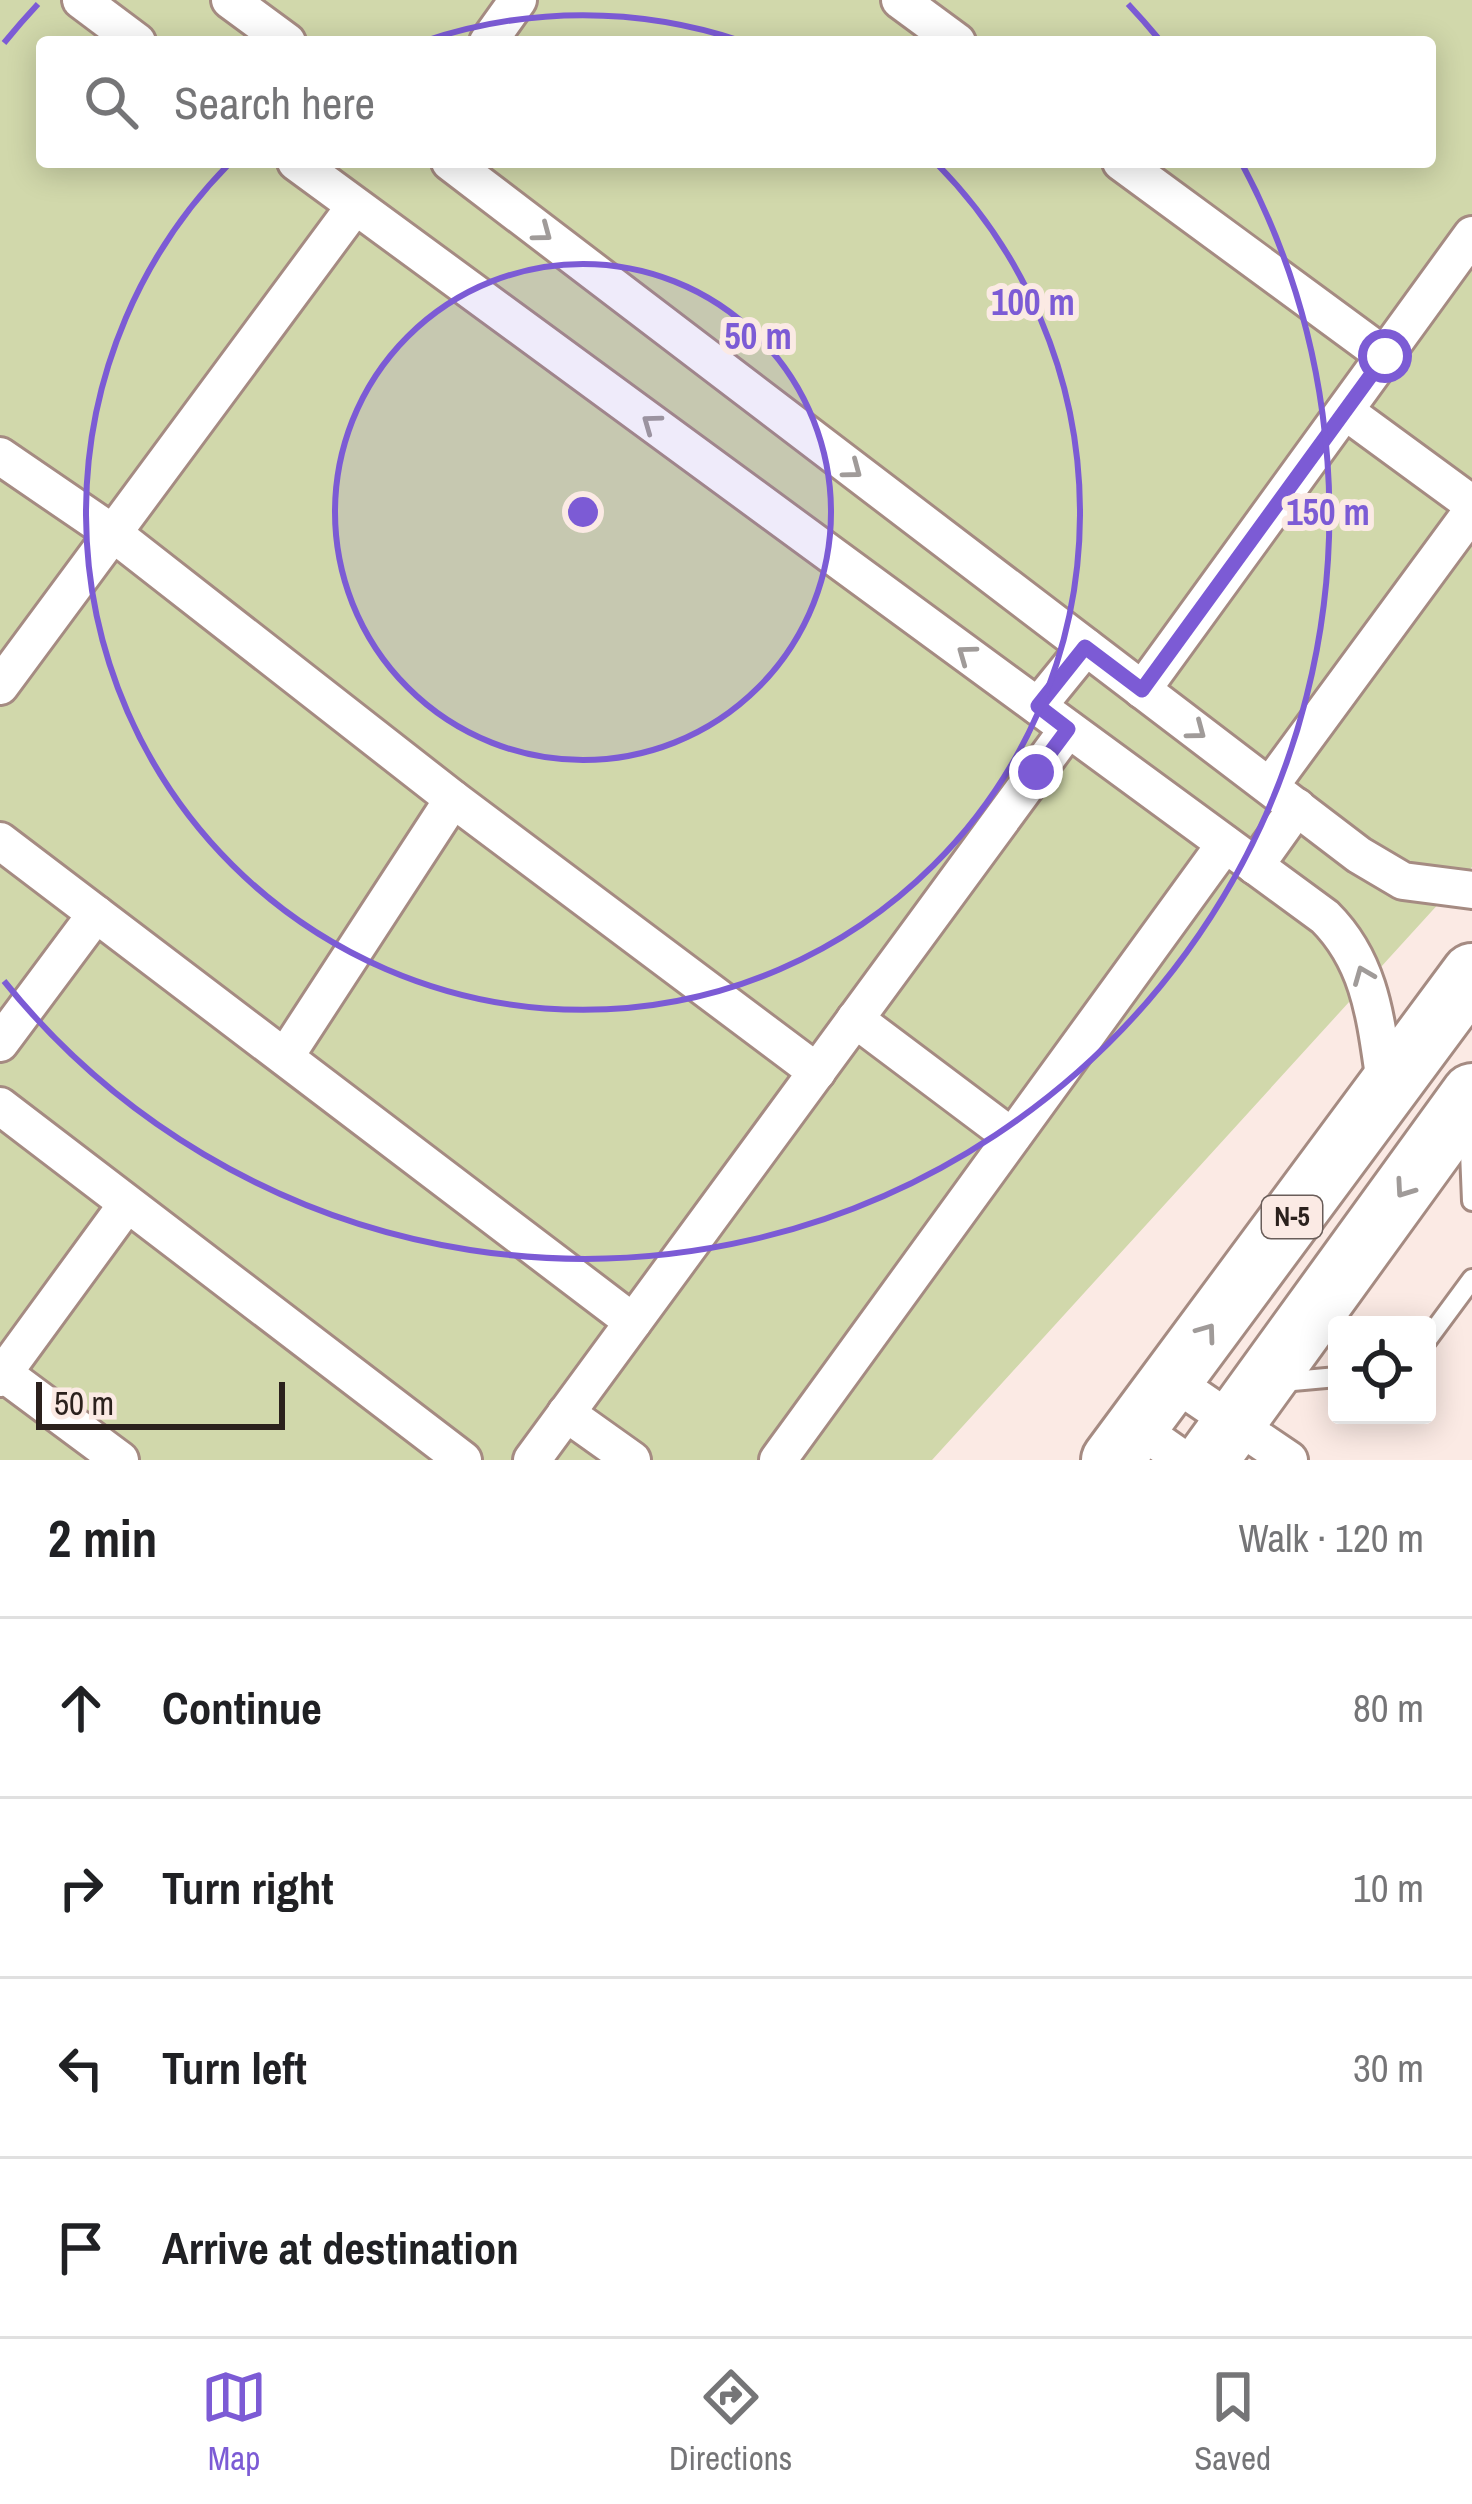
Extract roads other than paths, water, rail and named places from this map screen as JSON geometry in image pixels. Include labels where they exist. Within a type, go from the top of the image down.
[{"type":"highway","name":"N-5","points":[[1151,1432],[1386,1089],[1472,974]]},
{"type":"highway","name":"N-5","points":[[1236,1423],[1470,1096]]},
{"type":"street","points":[[81,0],[129,36]]},
{"type":"street","points":[[230,0],[279,36]]},
{"type":"street","points":[[492,36],[518,0]]},
{"type":"street","points":[[900,0],[949,36]]},
{"type":"street","points":[[304,168],[1255,866],[1346,938],[1371,993],[1386,1089]]},
{"type":"street","points":[[458,168],[1283,796],[1403,881],[1472,890]]},
{"type":"street","points":[[1129,168],[1385,356]]},
{"type":"street","points":[[0,686],[355,206]]},
{"type":"street","points":[[1142,690],[1472,235]]},
{"type":"street","points":[[1255,866],[1283,796],[1472,507],[1345,411]]},
{"type":"street","points":[[0,456],[114,534],[453,800],[817,1072]]},
{"type":"street","points":[[1038,706],[1085,647]]},
{"type":"street","points":[[532,1460],[1068,729]]},
{"type":"street","points":[[285,1058],[453,800]]},
{"type":"street","points":[[0,841],[633,1322]]},
{"type":"street","points":[[778,1460],[1225,844]]},
{"type":"street","points":[[0,1043],[96,914]]},
{"type":"street","points":[[855,1019],[1012,1137]]},
{"type":"street","points":[[0,1106],[463,1460]]},
{"type":"street","points":[[120,1460],[2,1375],[127,1204]]},
{"type":"street","points":[[566,1414],[632,1460]]},
{"type":"street","points":[[1151,1432],[1236,1423],[1289,1460]]},
{"type":"lane","points":[[1470,1096],[1472,1201]]},
{"type":"lane","points":[[1436,1328],[1472,1279]]},
{"type":"lane","points":[[1236,1423],[1328,1381]]}]
